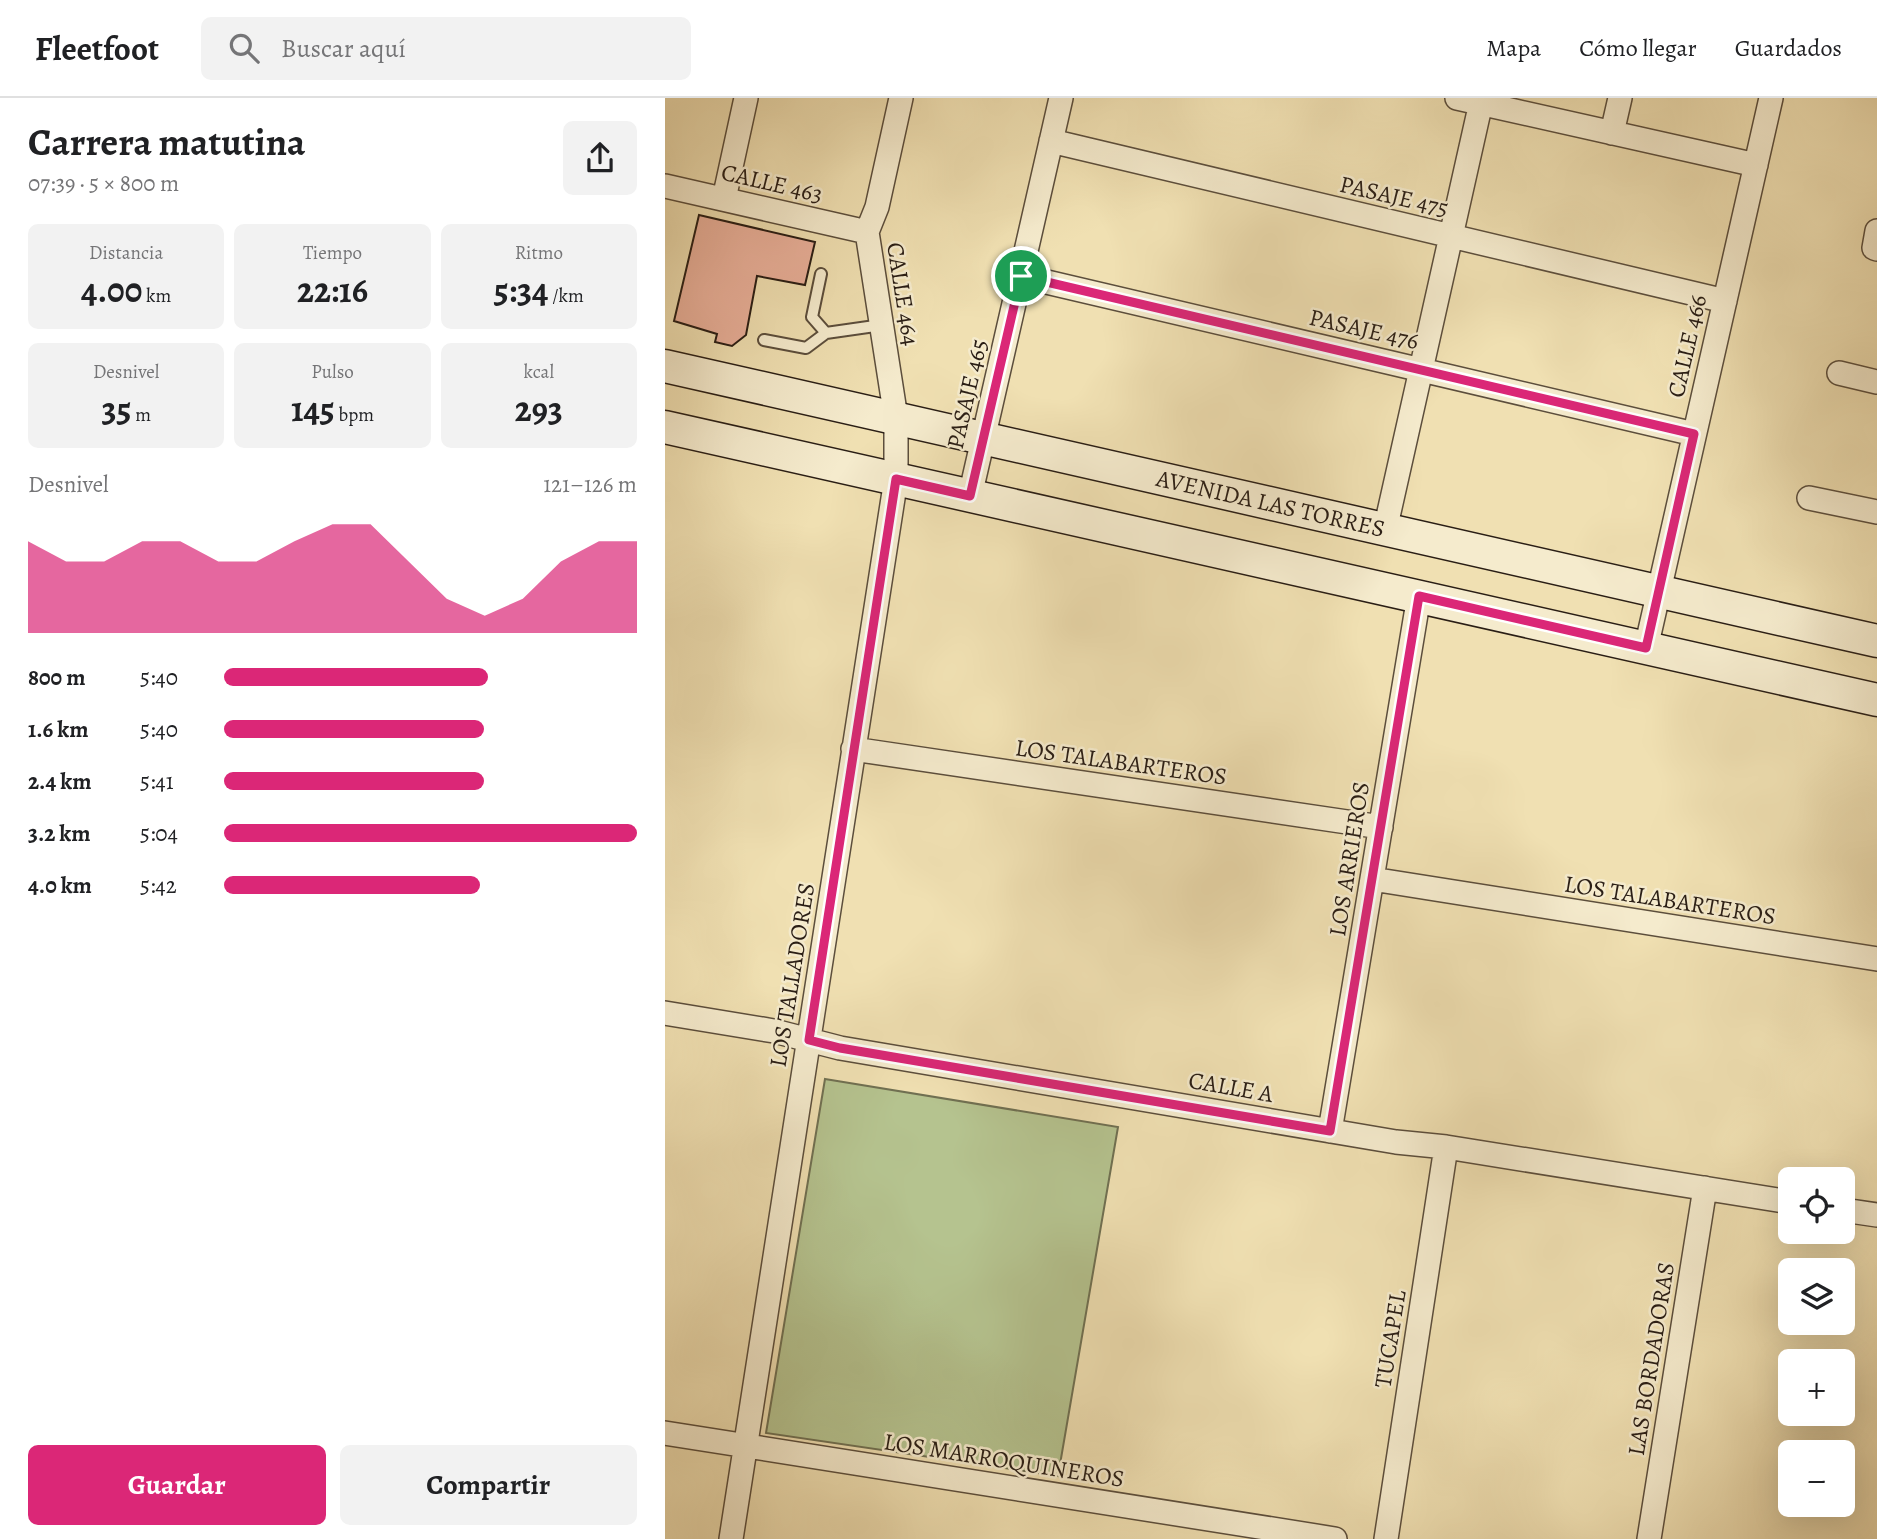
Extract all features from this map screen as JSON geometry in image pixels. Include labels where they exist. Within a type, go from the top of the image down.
[{"type":"main road","name":"AVENIDA LAS TORRES","points":[[665,366],[1877,641]]},
{"type":"main road","points":[[665,427],[1877,700]]},
{"type":"street","points":[[723,199],[746,98]]},
{"type":"street","name":"CALLE 464","points":[[896,418],[867,232],[877,207],[901,98]]},
{"type":"street","name":"PASAJE 465","points":[[970,496],[1061,98]]},
{"type":"street","points":[[1457,98],[1481,101],[1756,165]]},
{"type":"street","points":[[1612,133],[1620,98]]},
{"type":"street","name":"CALLE 466","points":[[1646,648],[1771,98]]},
{"type":"street","points":[[1385,530],[1481,101]]},
{"type":"street","name":"PASAJE 475","points":[[1051,141],[1725,301]]},
{"type":"street","name":"CALLE 463","points":[[665,186],[867,232]]},
{"type":"street","points":[[1877,231],[1874,248],[1877,249]]},
{"type":"street","name":"PASAJE 476","points":[[1021,276],[1694,434]]},
{"type":"street","points":[[1839,373],[1877,382]]},
{"type":"street","name":"LOS TALLADORES","points":[[731,1539],[896,479],[896,418]]},
{"type":"street","points":[[1809,498],[1877,512]]},
{"type":"street","name":"LOS ARRIEROS","points":[[1330,1131],[1419,596]]},
{"type":"street","name":"LOS TALABARTEROS","points":[[853,749],[1381,827]]},
{"type":"street","name":"LOS TALABARTEROS","points":[[1372,879],[1877,959]]},
{"type":"street","name":"CALLE A","points":[[665,1013],[773,1031],[840,1048],[1395,1142],[1446,1147],[1778,1200]]},
{"type":"street","name":"TUCAPEL","points":[[1386,1539],[1446,1147]]},
{"type":"street","name":"LAS BORDADORAS","points":[[1649,1539],[1705,1188]]},
{"type":"street","points":[[1855,1212],[1877,1215]]},
{"type":"street","name":"LOS MARROQUINEROS","points":[[665,1433],[1335,1539]]},
{"type":"lane","points":[[821,274],[812,317],[826,333]]},
{"type":"lane","points":[[764,340],[806,348],[826,333],[882,325]]},
{"type":"green space","points":[[825,1079],[1118,1127],[1058,1476],[766,1433]]},
{"type":"building","points":[[699,215],[815,242],[805,285],[757,276],[746,335],[732,346],[715,342],[717,334],[674,321]]},
{"type":"route","points":[[1021,276],[1694,434],[1646,648],[1419,596],[1330,1131],[840,1048],[809,1040],[896,479],[970,496],[1021,276]]}]
